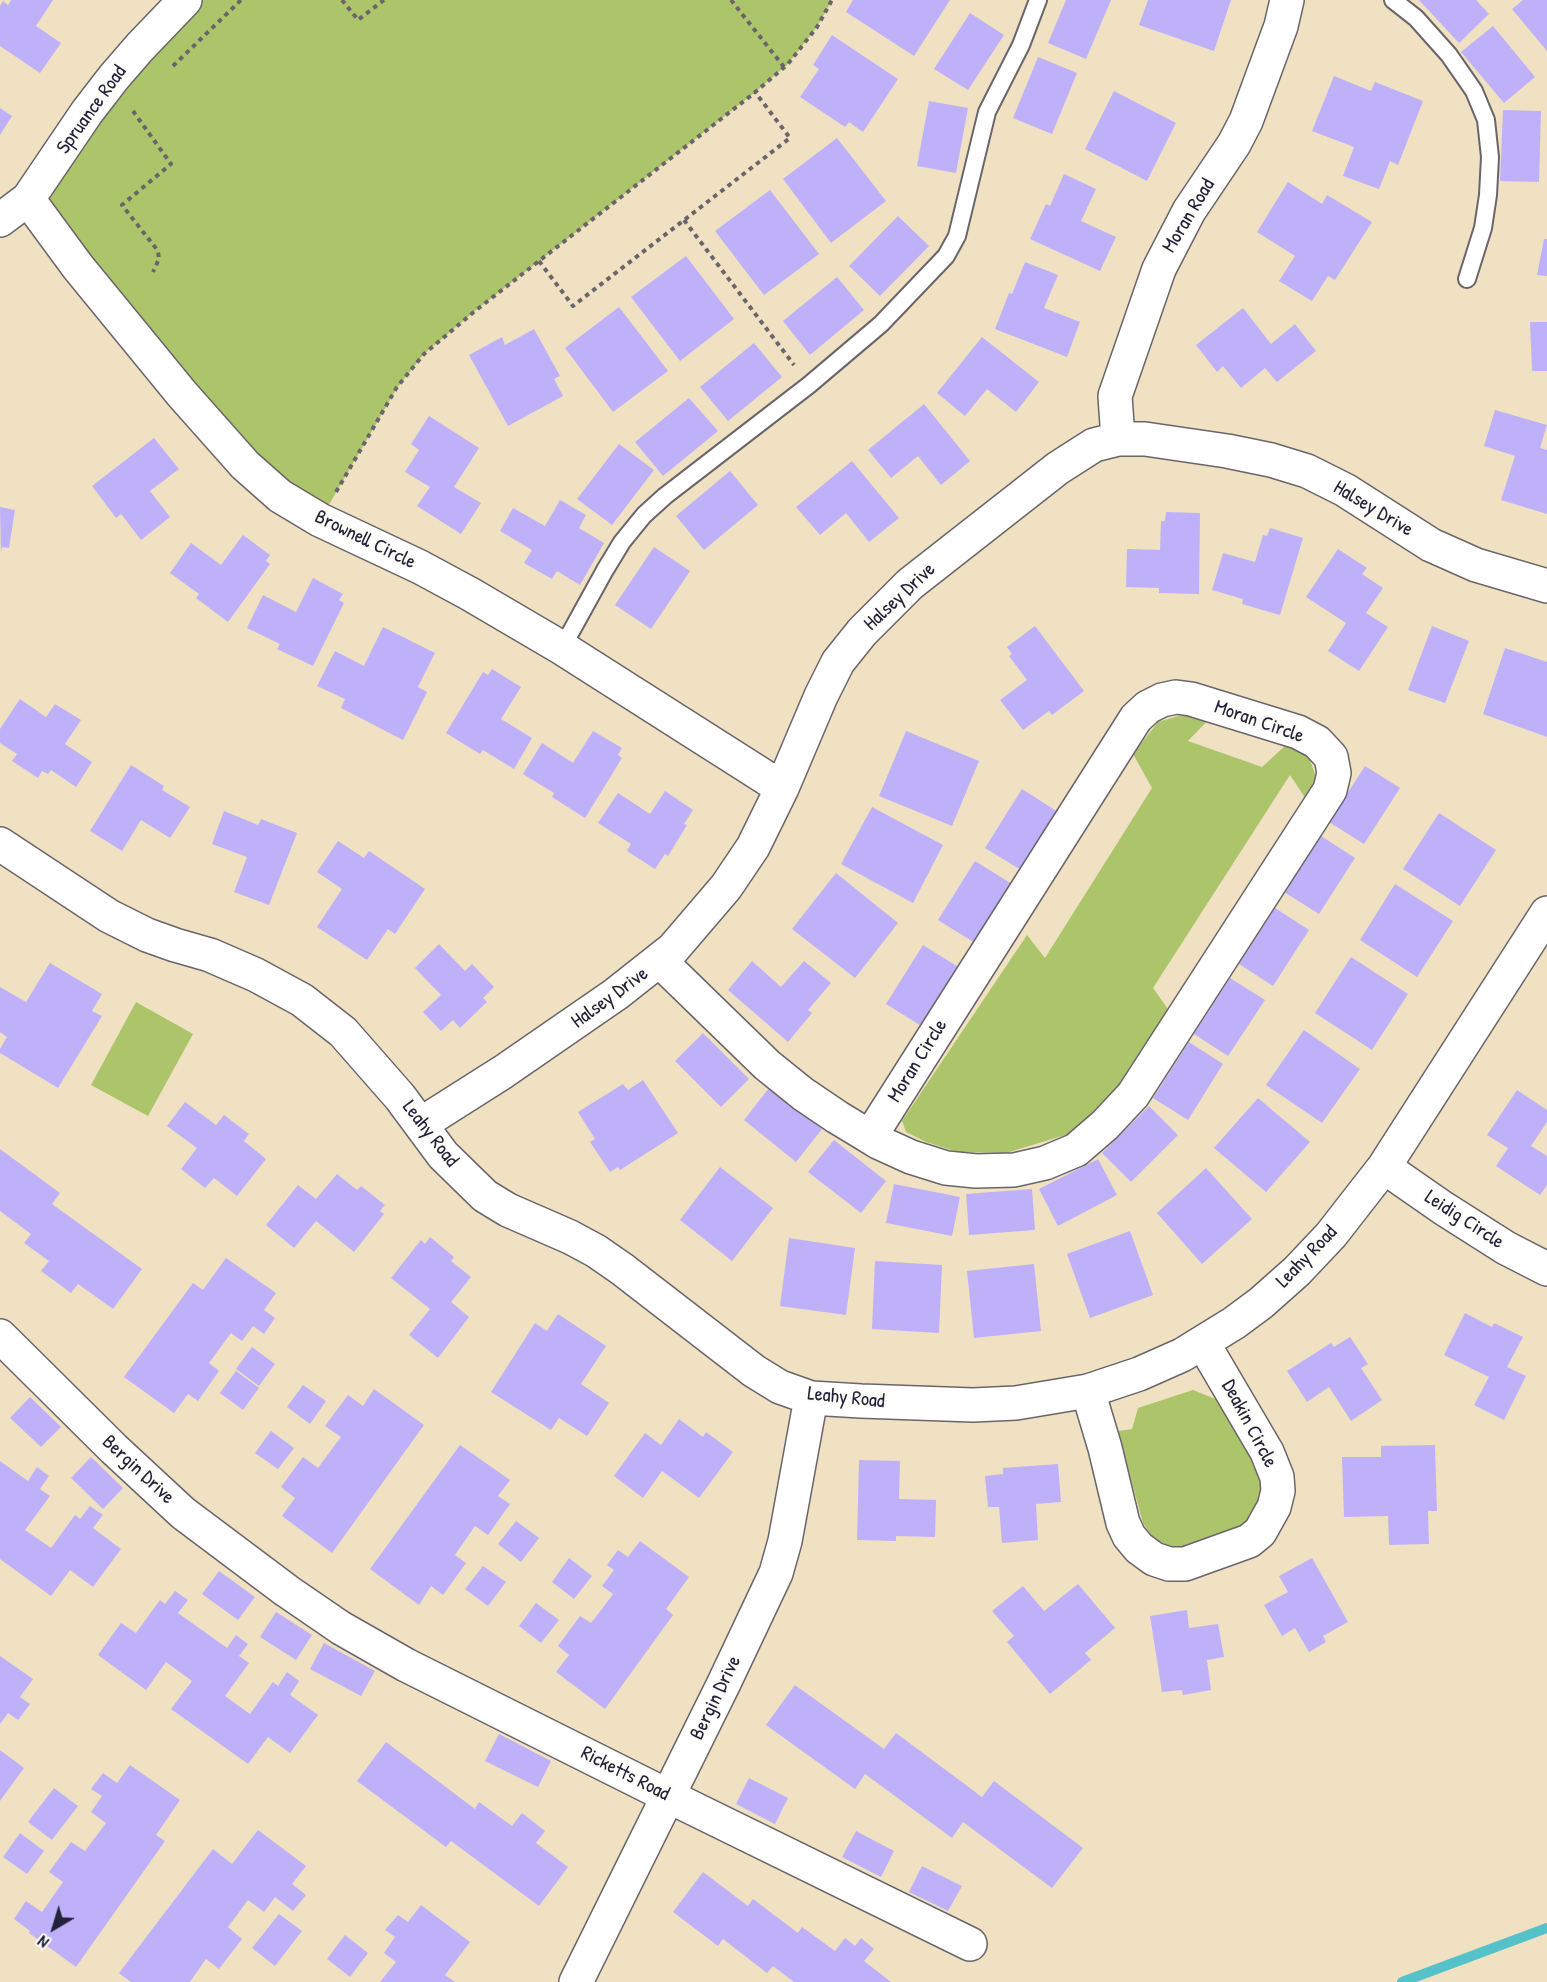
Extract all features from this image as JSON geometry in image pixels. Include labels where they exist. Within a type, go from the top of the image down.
[{"type":"street","name":"Spruance Road","points":[[0,220],[28,199],[87,112],[114,77],[185,0]]},
{"type":"street","name":"Moran Road","points":[[1118,440],[1115,396],[1159,269],[1189,211],[1234,144],[1246,121],[1281,26],[1287,0]]},
{"type":"street","name":"Brownell Circle","points":[[28,199],[78,267],[182,394],[245,465],[279,496],[320,520],[430,572],[562,648],[782,788]]},
{"type":"street","name":"Halsey Drive","points":[[421,1124],[616,994],[660,961],[694,927],[753,848],[838,662],[878,615],[910,584],[1068,460],[1094,445],[1118,440],[1145,439],[1271,460],[1306,471],[1345,490],[1431,545],[1476,565],[1547,586]]},
{"type":"street","name":"Moran Circle","points":[[660,961],[767,1065],[803,1094],[870,1137],[911,1157],[945,1168],[976,1171],[1014,1170],[1045,1163],[1076,1150],[1105,1125],[1134,1095],[1330,790],[1334,773],[1331,757],[1317,742],[1298,732],[1191,699],[1176,697],[1162,700],[1148,707],[1136,718],[870,1137]]},
{"type":"street","name":"Leahy Road","points":[[0,844],[109,916],[147,935],[210,955],[256,975],[302,1000],[343,1032],[400,1097],[443,1155],[485,1196],[508,1210],[596,1251],[754,1371],[780,1387],[812,1398],[851,1401],[973,1405],[1016,1403],[1088,1391],[1139,1374],[1182,1355],[1261,1303],[1298,1271],[1331,1235],[1384,1167],[1547,913]]},
{"type":"street","name":"Leidig Circle","points":[[1384,1167],[1506,1248],[1547,1269]]},
{"type":"street","name":"Bergin Drive","points":[[0,1336],[114,1449],[183,1513],[287,1591]]},
{"type":"street","name":"Deakin Circle","points":[[1088,1391],[1105,1448],[1123,1523],[1129,1536],[1139,1548],[1154,1559],[1169,1564],[1185,1564],[1249,1541],[1260,1532],[1274,1507],[1278,1491],[1277,1477],[1267,1452],[1203,1342]]},
{"type":"street","name":"Bergin Drive","points":[[576,1982],[776,1573],[787,1532],[812,1398]]},
{"type":"street","name":"Ricketts Road","points":[[287,1591],[341,1628],[406,1665],[668,1797],[970,1944]]},
{"type":"lane","points":[[562,648],[622,542],[644,515],[665,496],[809,385],[881,324],[946,256],[957,236],[987,112],[1021,45],[1038,0]]},
{"type":"lane","points":[[1393,0],[1416,18],[1449,55],[1474,91],[1486,120],[1490,158],[1488,195],[1483,228],[1467,279]]},
{"type":"path","points":[[170,69],[241,0]]},
{"type":"path","points":[[342,0],[358,20],[384,0]]},
{"type":"path","points":[[730,0],[784,67]]},
{"type":"path","points":[[320,520],[397,387],[424,354],[784,67],[817,27],[832,0]]},
{"type":"path","points":[[539,261],[573,306],[790,138],[755,92]]},
{"type":"path","points":[[127,118],[139,103]]},
{"type":"path","points":[[133,111],[171,164],[122,205],[158,251],[159,259],[153,272]]},
{"type":"path","points":[[684,220],[809,385]]},
{"type":"green space","points":[[185,0],[832,0],[817,27],[788,64],[753,94],[475,311],[424,354],[397,388],[320,520],[280,496],[28,199]]},
{"type":"green space","points":[[1213,715],[1188,741],[1262,767],[1286,745],[1298,747],[1310,760],[1316,777],[1306,799],[1290,775],[1153,988],[1170,1012],[1112,1097],[1072,1133],[1006,1153],[958,1152],[926,1142],[906,1132],[902,1121],[1027,935],[1045,958],[1152,788],[1133,754],[1158,722],[1178,716]]},
{"type":"green space","points":[[136,1002],[193,1034],[148,1116],[91,1085]]},
{"type":"green space","points":[[1193,1390],[1218,1400],[1252,1453],[1262,1477],[1264,1494],[1250,1525],[1185,1551],[1168,1547],[1151,1535],[1143,1523],[1118,1431],[1132,1429],[1138,1408]]},
{"type":"building","points":[[11,0],[53,0],[36,26],[61,43],[40,73],[0,46],[0,6],[3,1],[8,5]]},
{"type":"building","points":[[853,0],[950,0],[914,56],[846,12]]},
{"type":"building","points":[[1066,0],[1111,0],[1086,59],[1048,43]]},
{"type":"building","points":[[1148,0],[1231,0],[1214,51],[1139,25]]},
{"type":"building","points":[[1419,0],[1476,0],[1489,14],[1459,43]]},
{"type":"building","points":[[1523,0],[1547,0],[1547,51],[1512,9]]},
{"type":"building","points":[[970,13],[1004,35],[968,90],[934,69]]},
{"type":"building","points":[[1493,26],[1535,77],[1504,103],[1461,52]]},
{"type":"building","points":[[832,35],[898,79],[863,132],[849,122],[845,127],[800,97],[819,69],[813,65]]},
{"type":"building","points":[[1038,57],[1077,73],[1052,134],[1013,118]]},
{"type":"building","points":[[1334,76],[1371,91],[1375,82],[1423,101],[1398,165],[1390,161],[1379,189],[1343,176],[1354,147],[1312,131]]},
{"type":"building","points":[[1114,91],[1176,123],[1147,181],[1085,149]]},
{"type":"building","points":[[929,101],[968,108],[956,173],[917,166]]},
{"type":"building","points":[[0,108],[12,116],[0,135]]},
{"type":"building","points":[[1503,110],[1541,111],[1539,182],[1500,181]]},
{"type":"building","points":[[837,138],[886,201],[831,243],[783,179]]},
{"type":"building","points":[[1064,174],[1096,189],[1081,221],[1116,237],[1100,271],[1030,239],[1046,204],[1050,206]]},
{"type":"building","points":[[1288,182],[1322,204],[1327,195],[1372,222],[1335,280],[1328,276],[1312,301],[1279,281],[1295,256],[1257,232]]},
{"type":"building","points":[[770,190],[819,254],[764,295],[715,231]]},
{"type":"building","points":[[898,216],[929,246],[880,296],[849,266]]},
{"type":"building","points":[[1544,239],[1547,239],[1547,276],[1537,275]]},
{"type":"building","points":[[686,256],[734,319],[680,361],[631,297]]},
{"type":"building","points":[[1025,262],[1058,275],[1044,308],[1080,322],[1067,357],[995,329],[1009,293],[1012,294]]},
{"type":"building","points":[[837,277],[864,310],[810,355],[783,321]]},
{"type":"building","points":[[619,307],[668,371],[613,412],[565,348]]},
{"type":"building","points":[[1243,308],[1271,344],[1295,324],[1316,351],[1277,382],[1265,368],[1241,388],[1223,366],[1217,372],[1196,345]]},
{"type":"building","points":[[1530,322],[1547,322],[1547,371],[1532,371]]},
{"type":"building","points":[[534,329],[560,376],[554,379],[563,396],[508,426],[469,355],[502,337],[505,345]]},
{"type":"building","points":[[982,337],[1039,382],[1016,412],[987,389],[965,416],[937,393]]},
{"type":"building","points":[[754,343],[782,377],[728,421],[700,387]]},
{"type":"building","points":[[689,398],[718,431],[663,476],[635,442]]},
{"type":"building","points":[[924,404],[970,461],[941,485],[918,456],[891,478],[868,450]]},
{"type":"building","points":[[1495,410],[1547,425],[1540,448],[1547,450],[1547,514],[1501,500],[1515,456],[1484,446]]},
{"type":"building","points":[[429,416],[479,448],[454,487],[481,503],[461,534],[417,506],[430,487],[405,472],[419,450],[411,444]]},
{"type":"building","points":[[154,438],[179,469],[150,491],[170,517],[141,540],[121,514],[116,518],[92,486]]},
{"type":"building","points":[[619,444],[654,470],[612,525],[577,499]]},
{"type":"building","points":[[852,461],[899,518],[869,542],[846,513],[820,535],[796,507]]},
{"type":"building","points":[[730,471],[758,505],[704,550],[676,516]]},
{"type":"building","points":[[560,500],[586,515],[579,528],[604,543],[580,585],[557,571],[552,579],[524,563],[532,550],[500,531],[513,508],[545,526]]},
{"type":"building","points":[[0,507],[15,510],[9,548],[2,547],[1,553]]},
{"type":"building","points":[[1166,512],[1200,513],[1199,594],[1159,593],[1159,588],[1126,587],[1127,549],[1160,550],[1161,521],[1165,521]]},
{"type":"building","points":[[1270,528],[1303,538],[1280,615],[1242,604],[1243,599],[1212,590],[1223,553],[1255,562],[1263,535],[1267,536]]},
{"type":"building","points":[[243,535],[270,555],[266,561],[270,564],[228,622],[196,598],[199,594],[170,573],[191,543],[221,565]]},
{"type":"building","points":[[654,547],[690,571],[651,629],[615,605]]},
{"type":"building","points":[[1338,549],[1367,568],[1362,574],[1383,588],[1366,613],[1388,627],[1359,671],[1328,651],[1346,623],[1306,597]]},
{"type":"building","points":[[313,578],[343,594],[339,600],[344,603],[313,666],[277,649],[280,644],[247,628],[263,595],[296,612]]},
{"type":"building","points":[[1035,626],[1084,691],[1052,715],[1049,711],[1023,730],[1000,700],[1027,680],[1009,656],[1012,654],[1007,647]]},
{"type":"building","points":[[1432,626],[1469,641],[1445,703],[1408,690]]},
{"type":"building","points":[[383,627],[435,653],[418,687],[427,692],[403,740],[341,708],[345,699],[317,686],[335,651],[364,666]]},
{"type":"building","points":[[1505,648],[1547,662],[1547,737],[1483,714]]},
{"type":"building","points":[[492,669],[521,687],[501,719],[532,738],[514,769],[483,750],[480,754],[446,733],[483,672],[488,675]]},
{"type":"building","points":[[20,699],[46,717],[55,704],[81,720],[65,744],[92,762],[76,787],[51,770],[48,774],[42,771],[38,778],[12,761],[17,754],[0,743],[0,729]]},
{"type":"building","points":[[593,731],[622,748],[618,755],[622,758],[585,818],[552,797],[554,793],[523,774],[542,743],[573,763]]},
{"type":"building","points":[[906,731],[979,761],[952,826],[879,796]]},
{"type":"building","points":[[131,765],[164,786],[162,790],[190,807],[170,838],[141,820],[122,851],[90,831]]},
{"type":"building","points":[[1365,766],[1400,788],[1364,844],[1329,822]]},
{"type":"building","points":[[1022,789],[1058,812],[1021,870],[985,848]]},
{"type":"building","points":[[665,791],[693,810],[684,824],[687,825],[668,856],[665,854],[655,869],[627,851],[631,844],[598,823],[618,793],[650,814]]},
{"type":"building","points":[[872,807],[943,845],[913,903],[841,864]]},
{"type":"building","points":[[224,811],[258,825],[261,819],[297,833],[269,905],[234,892],[247,857],[212,844]]},
{"type":"building","points":[[1439,813],[1496,850],[1460,906],[1403,869]]},
{"type":"building","points":[[1321,836],[1355,858],[1319,914],[1284,892]]},
{"type":"building","points":[[338,841],[364,858],[369,851],[425,889],[395,934],[388,929],[367,960],[317,927],[342,889],[317,872]]},
{"type":"building","points":[[975,861],[1012,884],[975,943],[938,920]]},
{"type":"building","points":[[836,873],[898,923],[855,978],[792,929]]},
{"type":"building","points":[[1395,884],[1453,921],[1417,977],[1360,940]]},
{"type":"building","points":[[1275,908],[1309,930],[1273,986],[1239,964]]},
{"type":"building","points":[[439,944],[465,971],[472,964],[494,987],[483,998],[487,1002],[460,1028],[453,1020],[441,1031],[423,1012],[441,995],[415,968]]},
{"type":"building","points":[[923,945],[960,968],[923,1027],[886,1004]]},
{"type":"building","points":[[1351,957],[1408,994],[1372,1050],[1315,1013]]},
{"type":"building","points":[[752,961],[781,987],[804,961],[831,983],[808,1010],[812,1013],[788,1042],[728,990]]},
{"type":"building","points":[[50,963],[102,994],[92,1011],[102,1016],[58,1088],[0,1053],[7,1037],[0,1032],[0,987],[26,1002]]},
{"type":"building","points":[[1230,978],[1265,1000],[1228,1056],[1194,1034]]},
{"type":"building","points":[[1304,1030],[1360,1069],[1322,1123],[1266,1085]]},
{"type":"building","points":[[703,1033],[749,1079],[721,1107],[675,1061]]},
{"type":"building","points":[[1189,1042],[1223,1064],[1188,1120],[1153,1098]]},
{"type":"building","points":[[643,1080],[678,1133],[620,1170],[618,1167],[610,1172],[590,1142],[595,1139],[578,1112],[623,1084],[628,1090]]},
{"type":"building","points":[[769,1088],[822,1129],[796,1162],[744,1120]]},
{"type":"building","points":[[1517,1090],[1547,1110],[1547,1122],[1531,1146],[1547,1156],[1547,1185],[1540,1195],[1496,1166],[1508,1148],[1487,1135]]},
{"type":"building","points":[[1258,1098],[1310,1142],[1266,1192],[1214,1148]]},
{"type":"building","points":[[185,1102],[216,1125],[224,1115],[249,1134],[244,1141],[266,1159],[237,1196],[214,1178],[205,1188],[181,1169],[197,1148],[167,1126]]},
{"type":"building","points":[[1149,1106],[1178,1135],[1131,1182],[1102,1153]]},
{"type":"building","points":[[834,1140],[886,1181],[861,1213],[808,1172]]},
{"type":"building","points":[[0,1149],[60,1193],[52,1204],[142,1269],[113,1309],[78,1284],[71,1293],[41,1271],[49,1261],[24,1243],[31,1234],[0,1211]]},
{"type":"building","points":[[1098,1159],[1117,1195],[1058,1226],[1039,1189]]},
{"type":"building","points":[[720,1167],[773,1208],[732,1261],[680,1220]]},
{"type":"building","points":[[1206,1168],[1252,1219],[1202,1264],[1157,1213]]},
{"type":"building","points":[[337,1174],[357,1190],[361,1186],[385,1205],[380,1211],[384,1214],[354,1252],[316,1221],[294,1248],[266,1225],[298,1185],[316,1199]]},
{"type":"building","points":[[894,1184],[960,1197],[952,1236],[886,1223]]},
{"type":"building","points":[[1032,1189],[1035,1230],[969,1235],[966,1194]]},
{"type":"building","points":[[1130,1231],[1153,1295],[1090,1318],[1067,1254]]},
{"type":"building","points":[[430,1237],[454,1257],[451,1261],[471,1277],[451,1302],[469,1317],[438,1358],[409,1335],[430,1309],[391,1278],[421,1240],[425,1244]]},
{"type":"building","points":[[789,1238],[855,1248],[846,1315],[780,1306]]},
{"type":"building","points":[[226,1258],[276,1293],[264,1310],[275,1318],[264,1334],[253,1326],[242,1341],[231,1333],[209,1363],[219,1371],[198,1401],[188,1394],[174,1413],[124,1377],[193,1283],[203,1290]]},
{"type":"building","points":[[875,1261],[942,1265],[939,1333],[872,1329]]},
{"type":"building","points":[[1034,1264],[1041,1331],[974,1338],[967,1271]]},
{"type":"building","points":[[1465,1313],[1492,1327],[1494,1323],[1523,1337],[1507,1367],[1526,1376],[1504,1420],[1474,1405],[1489,1377],[1444,1355]]},
{"type":"building","points":[[558,1314],[606,1346],[581,1384],[609,1403],[587,1436],[559,1418],[551,1430],[491,1392],[535,1323],[547,1331]]},
{"type":"building","points":[[1350,1337],[1368,1364],[1361,1368],[1382,1400],[1351,1421],[1329,1387],[1307,1402],[1287,1371],[1331,1343],[1334,1347]]},
{"type":"building","points":[[252,1347],[275,1364],[259,1386],[236,1369]]},
{"type":"building","points":[[236,1371],[259,1388],[243,1410],[220,1393]]},
{"type":"building","points":[[303,1385],[326,1401],[310,1424],[287,1407]]},
{"type":"building","points":[[374,1389],[424,1425],[332,1553],[282,1516],[295,1498],[281,1487],[303,1457],[318,1468],[341,1437],[325,1426],[348,1395],[363,1406]]},
{"type":"building","points":[[30,1397],[61,1427],[41,1447],[10,1418]]},
{"type":"building","points":[[679,1419],[703,1437],[706,1432],[733,1452],[699,1498],[662,1471],[643,1498],[614,1476],[645,1433],[661,1445]]},
{"type":"building","points":[[271,1431],[294,1448],[278,1469],[255,1453]]},
{"type":"building","points":[[460,1445],[510,1480],[498,1496],[510,1504],[488,1535],[475,1526],[455,1555],[466,1563],[443,1595],[431,1586],[419,1605],[370,1569]]},
{"type":"building","points":[[1435,1445],[1437,1511],[1428,1511],[1429,1544],[1389,1545],[1388,1516],[1344,1517],[1342,1457],[1381,1457],[1381,1446]]},
{"type":"building","points":[[91,1457],[123,1488],[103,1509],[71,1478]]},
{"type":"building","points":[[859,1460],[900,1461],[899,1499],[936,1500],[935,1537],[896,1536],[896,1541],[857,1540]]},
{"type":"building","points":[[0,1461],[28,1481],[37,1467],[49,1476],[40,1489],[50,1496],[25,1530],[51,1548],[75,1515],[80,1519],[90,1506],[103,1515],[93,1528],[121,1549],[93,1587],[70,1570],[51,1596],[0,1559]]},
{"type":"building","points":[[1058,1464],[1061,1502],[1036,1504],[1038,1540],[1002,1543],[999,1507],[988,1507],[985,1476],[1003,1474],[1003,1468]]},
{"type":"building","points":[[516,1521],[539,1538],[521,1562],[498,1544]]},
{"type":"building","points":[[640,1541],[689,1577],[666,1609],[673,1615],[605,1709],[556,1672],[569,1655],[558,1646],[580,1616],[591,1623],[602,1609],[613,1594],[602,1586],[614,1570],[607,1565],[618,1550],[628,1557]]},
{"type":"building","points":[[569,1558],[592,1576],[574,1599],[552,1582]]},
{"type":"building","points":[[1312,1558],[1348,1622],[1323,1636],[1326,1642],[1309,1652],[1295,1628],[1282,1636],[1264,1605],[1288,1592],[1279,1576]]},
{"type":"building","points":[[483,1566],[506,1582],[488,1606],[465,1589]]},
{"type":"building","points":[[219,1571],[255,1597],[238,1620],[202,1594]]},
{"type":"building","points":[[1078,1584],[1115,1628],[1085,1653],[1091,1660],[1050,1694],[1007,1642],[1014,1636],[992,1611],[1023,1586],[1044,1611]]},
{"type":"building","points":[[175,1591],[188,1600],[178,1613],[227,1648],[236,1635],[248,1644],[239,1656],[249,1663],[225,1696],[250,1714],[273,1682],[278,1686],[287,1672],[299,1681],[290,1695],[318,1715],[290,1753],[268,1737],[248,1764],[171,1709],[192,1681],[166,1662],[146,1690],[98,1655],[121,1623],[136,1633],[160,1600],[165,1604]]},
{"type":"building","points":[[536,1603],[559,1620],[541,1643],[519,1626]]},
{"type":"building","points":[[1187,1610],[1189,1628],[1218,1624],[1224,1657],[1207,1660],[1211,1690],[1183,1695],[1182,1690],[1162,1692],[1150,1616]]},
{"type":"building","points":[[276,1612],[312,1635],[296,1660],[260,1637]]},
{"type":"building","points":[[324,1643],[375,1671],[361,1696],[310,1669]]},
{"type":"building","points":[[0,1656],[33,1679],[20,1697],[30,1704],[18,1720],[8,1713],[0,1724]]},
{"type":"building","points":[[795,1685],[884,1749],[896,1733],[982,1797],[994,1781],[1083,1848],[1052,1888],[963,1822],[952,1838],[865,1774],[855,1789],[766,1725]]},
{"type":"building","points":[[499,1734],[551,1761],[538,1787],[485,1761]]},
{"type":"building","points":[[386,1742],[475,1809],[479,1802],[512,1826],[522,1813],[545,1831],[536,1843],[568,1867],[539,1906],[451,1841],[446,1847],[357,1781]]},
{"type":"building","points":[[0,1750],[24,1768],[0,1801]]},
{"type":"building","points":[[130,1765],[180,1800],[156,1835],[165,1841],[76,1967],[29,1933],[30,1931],[14,1919],[26,1901],[42,1912],[63,1882],[49,1872],[71,1842],[85,1851],[106,1823],[91,1812],[102,1796],[91,1789],[103,1773],[117,1783]]},
{"type":"building","points":[[749,1778],[788,1798],[775,1824],[736,1804]]},
{"type":"building","points":[[54,1788],[78,1806],[52,1840],[28,1822]]},
{"type":"building","points":[[258,1830],[306,1866],[292,1884],[306,1895],[293,1911],[275,1897],[264,1912],[248,1900],[228,1927],[242,1939],[219,1969],[206,1959],[190,1982],[131,1982],[119,1973],[213,1849],[232,1864]]},
{"type":"building","points":[[856,1831],[894,1851],[881,1877],[842,1857]]},
{"type":"building","points":[[20,1833],[44,1851],[27,1874],[3,1857]]},
{"type":"building","points":[[922,1866],[962,1886],[948,1911],[909,1892]]},
{"type":"building","points":[[703,1872],[748,1906],[753,1899],[798,1933],[802,1927],[835,1951],[845,1938],[855,1946],[861,1938],[874,1949],[864,1961],[891,1982],[794,1982],[773,1966],[767,1973],[723,1939],[718,1946],[673,1912]]},
{"type":"building","points":[[421,1905],[470,1942],[445,1975],[455,1982],[380,1982],[396,1962],[384,1953],[395,1937],[385,1930],[398,1915],[408,1922]]},
{"type":"building","points":[[279,1914],[302,1931],[275,1966],[252,1948]]},
{"type":"building","points":[[345,1935],[368,1953],[350,1977],[327,1959]]},
{"type":"waterway","points":[[1402,1982],[1547,1928]]}]
